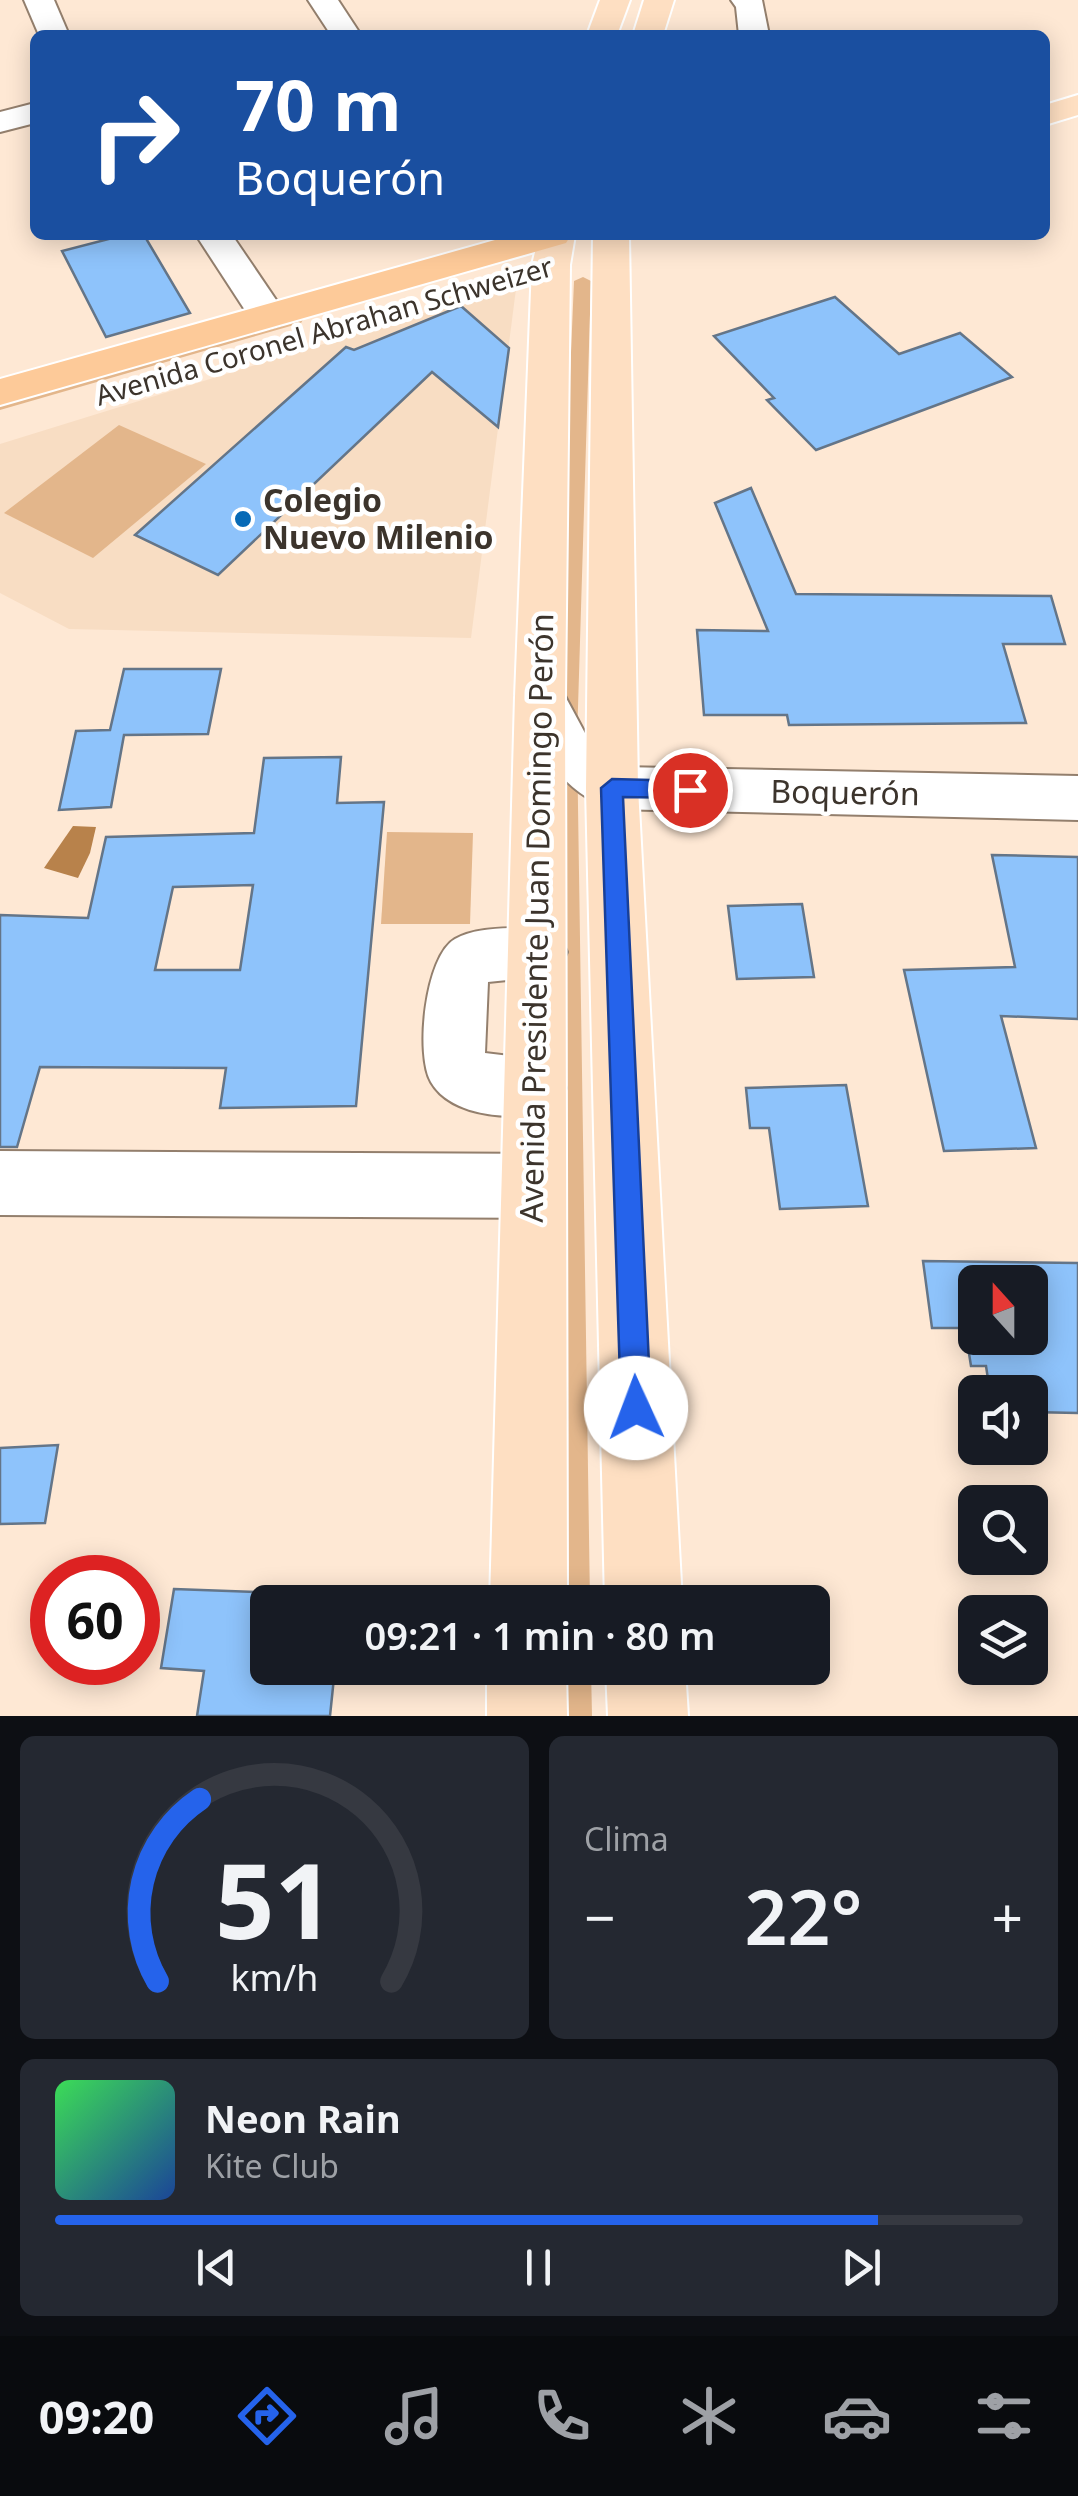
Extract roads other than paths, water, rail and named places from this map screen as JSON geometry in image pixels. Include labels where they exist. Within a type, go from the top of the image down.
[{"type":"highway","name":"Avenida Coronel Abrahan Schweizer","points":[[0,392],[268,316],[588,242]]},
{"type":"highway","name":"Avenida Coronel Abrahan Schweizer","points":[[0,425],[588,242]]},
{"type":"main road","points":[[604,30],[615,0]]},
{"type":"main road","points":[[650,30],[659,0]]},
{"type":"main road","points":[[1050,85],[1078,77]]},
{"type":"main road","points":[[1050,113],[1078,104]]},
{"type":"main road","points":[[588,242],[643,1585]]},
{"type":"main road","name":"Avenida Presidente Juan Domingo Perón","points":[[528,1585],[540,698],[588,242]]},
{"type":"main road","points":[[526,1716],[527,1685]]},
{"type":"main road","points":[[647,1685],[648,1716]]},
{"type":"street","points":[[39,0],[52,30]]},
{"type":"street","points":[[323,0],[343,30]]},
{"type":"street","points":[[746,0],[751,5],[754,30]]},
{"type":"street","points":[[0,102],[30,95]]},
{"type":"street","points":[[0,122],[30,114]]},
{"type":"street","points":[[217,240],[268,316]]},
{"type":"street","points":[[540,698],[569,755],[592,777],[612,788]]},
{"type":"street","name":"Boquerón","points":[[612,788],[1078,798]]},
{"type":"street","points":[[535,1088],[478,1084],[454,1066],[459,973],[473,958],[538,952]]},
{"type":"street","points":[[0,1182],[533,1186]]},
{"type":"place","name":"Colegio Nuevo Milenio","points":[[243,519]]}]
